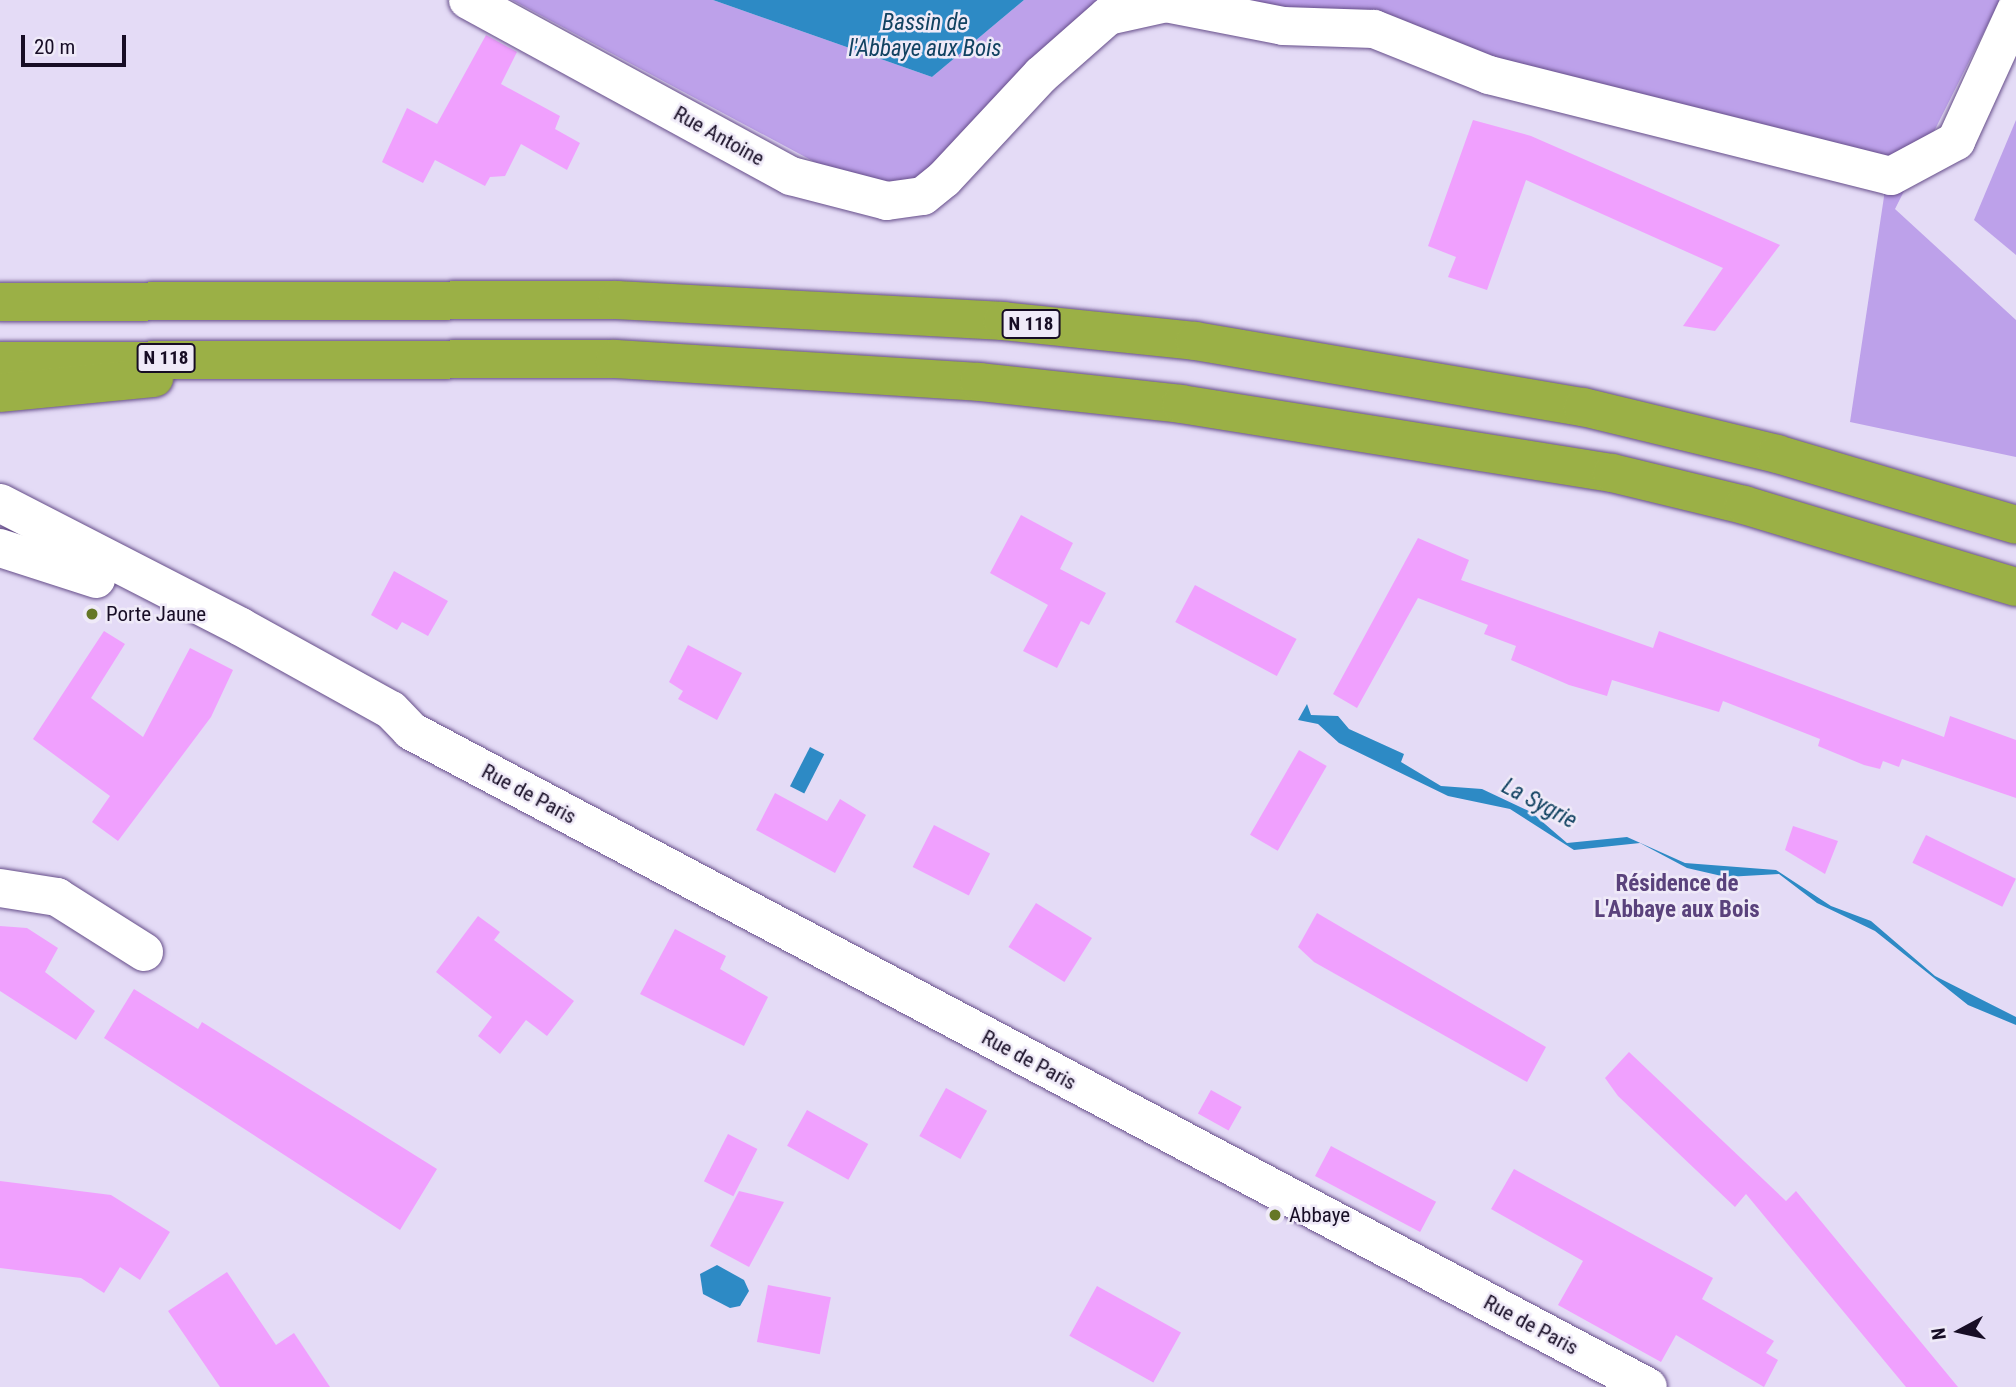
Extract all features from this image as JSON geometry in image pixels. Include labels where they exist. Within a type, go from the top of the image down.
[{"type":"highway","name":"N 118","points":[[12,301],[617,300],[1003,321],[1195,341],[1583,407],[1777,454],[2016,525]]},
{"type":"highway","name":"N 118","points":[[14,376],[305,358],[615,359],[979,382],[1194,406],[1612,474],[1744,505],[2016,587]]},
{"type":"street","name":"Rue Antoine","points":[[468,0],[791,176],[887,201],[923,196],[973,152],[1041,75],[1108,16],[1166,3],[1283,26],[1374,29],[1500,79],[1891,176],[1956,141],[2016,10]]},
{"type":"street","name":"Rue de Paris","points":[[0,503],[241,627],[391,710],[411,731],[1648,1387]]},
{"type":"street","name":"Rue de Paris","points":[[0,548],[80,571],[307,694],[382,729],[411,731]]},
{"type":"street","points":[[0,888],[57,897],[144,952]]},
{"type":"shaded area","points":[[512,0],[713,0],[932,77],[1024,0],[1110,0],[916,181],[865,189]]},
{"type":"shaded area","points":[[1234,0],[2000,0],[1895,209],[2016,320],[2016,457],[1850,422],[1890,157]]},
{"type":"shaded area","points":[[2016,120],[2016,255],[1974,220]]},
{"type":"water","name":"Bassin de l'Abbaye aux Bois","points":[[713,0],[1024,0],[932,77]]},
{"type":"water","points":[[1307,704],[1311,715],[1338,716],[1349,729],[1404,754],[1401,762],[1441,786],[1482,789],[1531,812],[1567,843],[1627,837],[1685,863],[1776,870],[1831,906],[1871,921],[1935,976],[2016,1017],[2016,1025],[1968,1005],[1875,931],[1817,903],[1779,874],[1726,877],[1687,868],[1640,843],[1574,850],[1510,809],[1448,796],[1339,743],[1318,724],[1298,720]]},
{"type":"water","points":[[810,747],[824,754],[804,793],[790,786]]},
{"type":"water","points":[[717,1265],[744,1280],[749,1291],[740,1306],[730,1308],[703,1294],[700,1274]]},
{"type":"building","points":[[486,35],[517,52],[501,84],[560,116],[555,129],[580,143],[567,170],[521,144],[505,176],[490,177],[485,186],[435,160],[423,183],[382,162],[407,108],[437,124]]},
{"type":"building","points":[[1473,120],[1531,136],[1780,245],[1715,331],[1683,326],[1723,268],[1526,180],[1487,290],[1448,277],[1456,257],[1428,246]]},
{"type":"building","points":[[1021,515],[1073,543],[1060,569],[1106,593],[1089,625],[1081,621],[1057,668],[1023,651],[1048,605],[990,573]]},
{"type":"building","points":[[1418,538],[1469,560],[1461,580],[1653,648],[1659,631],[1944,737],[1950,716],[2016,740],[2016,798],[1902,759],[1899,767],[1883,761],[1880,769],[1864,765],[1818,746],[1820,739],[1723,701],[1719,712],[1612,680],[1607,696],[1569,685],[1511,660],[1516,646],[1484,634],[1488,625],[1418,598],[1357,708],[1333,694]]},
{"type":"building","points":[[394,571],[448,601],[428,636],[402,622],[397,630],[371,615]]},
{"type":"building","points":[[1195,585],[1297,639],[1277,676],[1175,622]]},
{"type":"building","points":[[104,631],[125,644],[91,698],[143,737],[190,648],[233,670],[211,717],[118,841],[92,822],[110,796],[33,739]]},
{"type":"building","points":[[688,645],[742,673],[717,720],[678,699],[683,691],[669,682]]},
{"type":"building","points":[[1299,750],[1327,766],[1278,851],[1250,835]]},
{"type":"building","points":[[775,793],[827,821],[840,799],[866,815],[835,873],[756,830]]},
{"type":"building","points":[[934,825],[990,854],[969,895],[913,867]]},
{"type":"building","points":[[1793,826],[1838,841],[1825,874],[1785,850]]},
{"type":"building","points":[[1926,835],[2016,879],[2002,907],[1912,863]]},
{"type":"building","points":[[1036,903],[1092,938],[1064,982],[1008,947]]},
{"type":"building","points":[[1317,913],[1546,1047],[1527,1082],[1314,962],[1298,947]]},
{"type":"building","points":[[478,916],[500,932],[494,940],[574,1001],[547,1036],[526,1020],[500,1054],[478,1036],[492,1017],[436,972]]},
{"type":"building","points":[[0,926],[27,928],[58,948],[45,972],[95,1011],[76,1040],[0,991]]},
{"type":"building","points":[[675,929],[726,956],[720,969],[768,997],[744,1046],[640,994]]},
{"type":"building","points":[[134,989],[198,1029],[202,1022],[437,1169],[400,1230],[104,1038]]},
{"type":"building","points":[[1629,1052],[1786,1201],[1796,1191],[1958,1387],[1906,1387],[1746,1194],[1735,1207],[1618,1096],[1605,1078]]},
{"type":"building","points":[[946,1088],[987,1111],[960,1159],[919,1136]]},
{"type":"building","points":[[1211,1090],[1242,1107],[1229,1131],[1198,1114]]},
{"type":"building","points":[[807,1110],[868,1144],[848,1180],[787,1146]]},
{"type":"building","points":[[728,1134],[757,1149],[733,1196],[704,1181]]},
{"type":"building","points":[[1331,1146],[1436,1202],[1420,1232],[1315,1176]]},
{"type":"building","points":[[1514,1169],[1713,1278],[1702,1299],[1774,1341],[1766,1353],[1778,1360],[1764,1387],[1676,1335],[1661,1362],[1558,1305],[1583,1261],[1491,1209]]},
{"type":"building","points":[[0,1181],[111,1195],[170,1232],[140,1280],[120,1267],[104,1293],[81,1278],[0,1268]]},
{"type":"building","points":[[739,1191],[784,1202],[749,1267],[710,1246]]},
{"type":"building","points":[[227,1272],[276,1345],[294,1333],[330,1387],[220,1387],[168,1311]]},
{"type":"building","points":[[768,1285],[831,1297],[820,1354],[757,1342]]},
{"type":"building","points":[[1097,1286],[1181,1333],[1153,1382],[1069,1336]]},
{"type":"place","name":"Porte Jaune","points":[[92,614]]},
{"type":"place","name":"Abbaye","points":[[1275,1215]]},
{"type":"district","name":"Résidence de L'Abbaye aux Bois","points":[[1677,897]]},
{"type":"water label","name":"La Sygrie","points":[[1539,804]]}]
